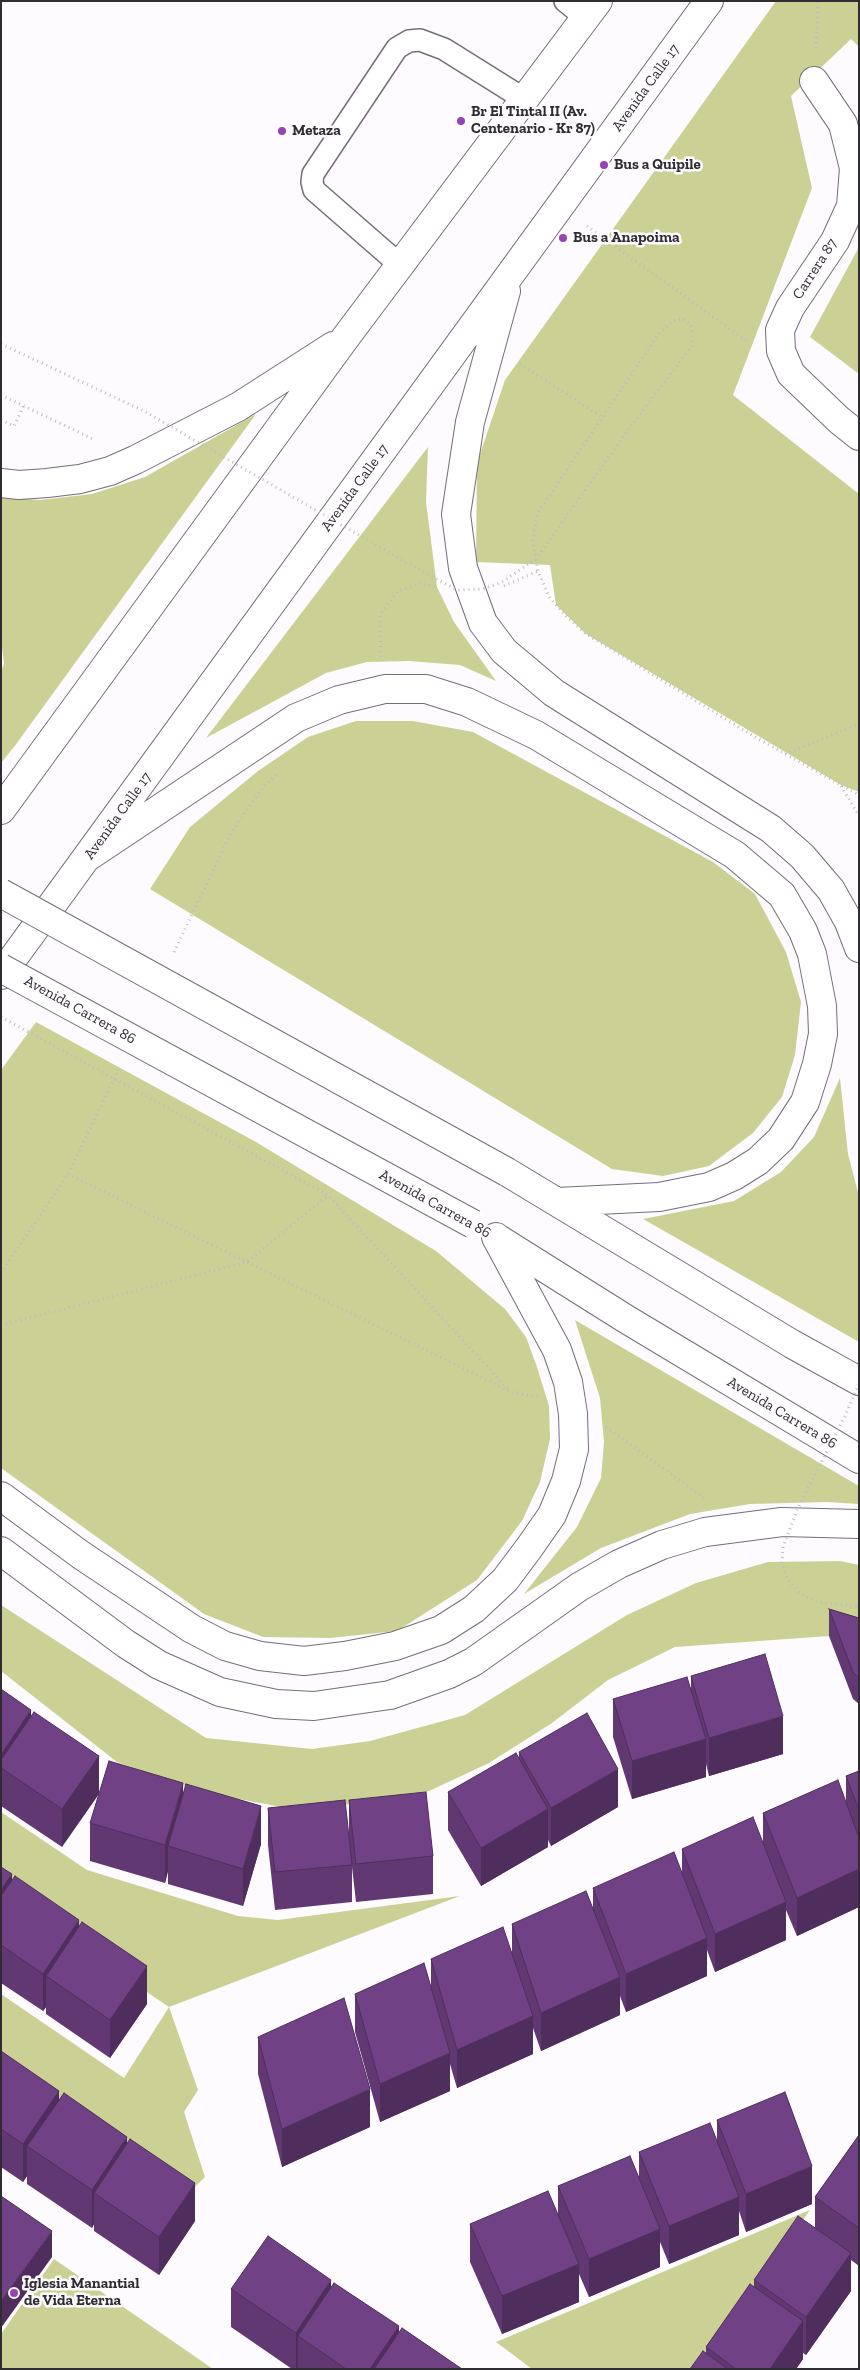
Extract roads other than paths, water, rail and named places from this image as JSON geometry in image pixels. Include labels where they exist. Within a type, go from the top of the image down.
[{"type":"main road","name":"Avenida Calle 17","points":[[1,975],[709,1]]},
{"type":"main road","points":[[1,810],[346,337],[524,100],[583,7]]},
{"type":"main road","name":"Carrera 87","points":[[814,81],[843,124],[854,168],[851,206],[835,241],[790,308],[780,330],[781,352],[791,374],[839,420],[859,436]]},
{"type":"main road","points":[[510,274],[470,422],[456,514],[463,568],[460,593],[504,651],[554,693],[771,829],[802,856],[831,890],[849,922],[859,948]]},
{"type":"main road","points":[[1,483],[19,485],[80,479],[110,471],[238,407],[346,337]]},
{"type":"main road","points":[[89,856],[296,718],[339,700],[385,690],[426,689],[467,702],[536,735],[735,855],[782,895],[803,931],[812,954],[822,1006],[823,1034],[817,1064],[805,1102],[780,1139],[758,1161],[734,1176],[709,1187],[659,1197],[557,1202]]},
{"type":"main road","points":[[1,893],[508,1172],[859,1383]]},
{"type":"main road","name":"Avenida Carrera 86","points":[[1,968],[496,1237],[635,1324],[859,1459]]},
{"type":"main road","points":[[1,1496],[81,1555],[192,1629],[226,1646],[260,1656],[296,1660],[345,1656],[395,1646],[441,1630],[474,1609],[506,1580],[552,1515],[566,1481],[574,1449],[568,1382],[557,1350],[496,1237]]},
{"type":"main road","points":[[1,1551],[126,1644],[159,1665],[220,1692],[276,1704],[314,1706],[390,1695],[440,1678],[473,1662],[579,1587],[619,1564],[662,1545],[705,1532],[782,1522],[859,1524]]},
{"type":"lane","points":[[400,265],[314,190],[312,182],[313,174],[397,48],[409,41],[420,40],[444,49],[524,100]]},
{"type":"place","name":"Br El Tintal II (Av. Centenario - Kr 87)","points":[[461,121]]},
{"type":"place","name":"Metaza","points":[[282,131]]},
{"type":"place","name":"Bus a Quipile","points":[[604,165]]},
{"type":"place","name":"Bus a Anapoima","points":[[563,238]]},
{"type":"place","name":"Iglesia Manantial de Vida Eterna","points":[[14,2293]]}]
